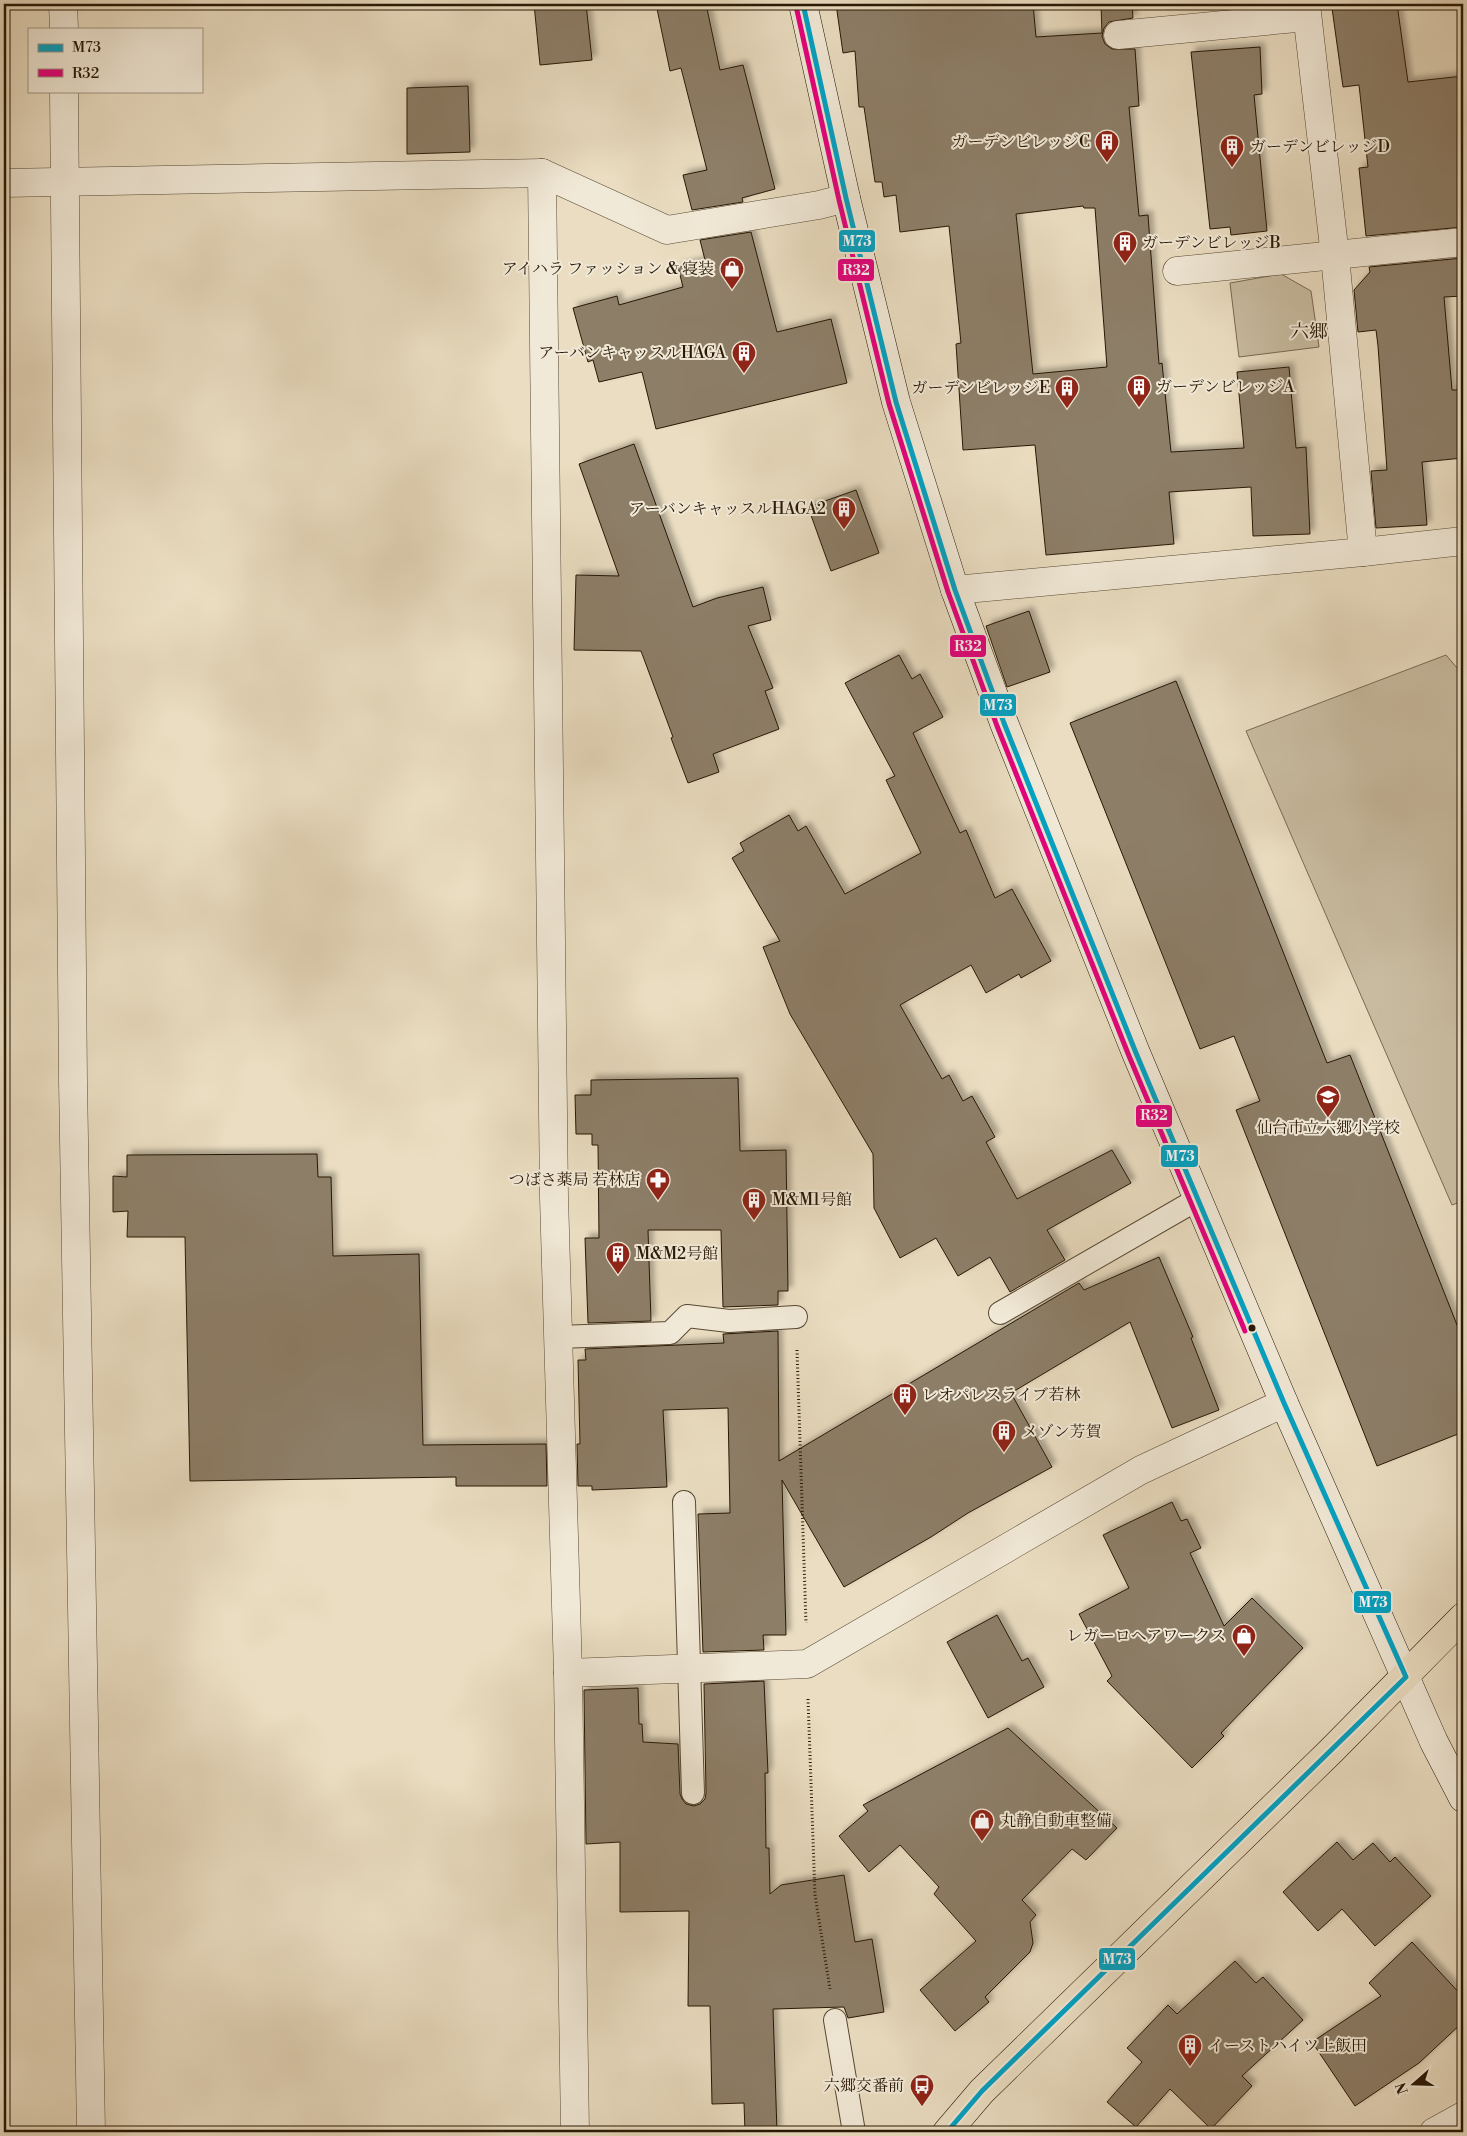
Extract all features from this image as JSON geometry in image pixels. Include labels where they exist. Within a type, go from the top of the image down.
[{"type":"main road","points":[[947,2132],[982,2091],[1406,1677],[1463,1618]]},
{"type":"street","points":[[63,4],[64,28]]},
{"type":"street","points":[[803,4],[846,198],[896,402],[955,590],[1015,751],[1136,1053],[1284,1403],[1434,1742],[1463,1798]]},
{"type":"street","points":[[1118,35],[1306,10],[1335,256],[1363,552]]},
{"type":"street","points":[[64,92],[73,1081],[91,2132]]},
{"type":"street","points":[[4,183],[542,173],[667,230],[819,205],[846,198]]},
{"type":"street","points":[[542,173],[554,1197],[568,1673],[575,2132]]},
{"type":"street","points":[[1177,271],[1463,242]]},
{"type":"street","points":[[955,590],[1463,541]]},
{"type":"street","points":[[568,1673],[807,1664],[1141,1470],[1284,1403]]},
{"type":"street","points":[[1434,2132],[1463,2116]]},
{"type":"lane","points":[[1000,1313],[1198,1199]]},
{"type":"lane","points":[[558,1337],[670,1333],[688,1316],[729,1320],[796,1317]]},
{"type":"lane","points":[[684,1502],[693,1793]]},
{"type":"lane","points":[[835,2020],[854,2132]]},
{"type":"path","points":[[796,1317],[815,1895],[835,2020]]},
{"type":"shaded area","points":[[1281,274],[1311,291],[1319,347],[1239,357],[1230,283]]},
{"type":"shaded area","points":[[1446,655],[1463,675],[1463,1201],[1452,1205],[1246,731]]},
{"type":"building","points":[[534,4],[586,4],[592,60],[540,65]]},
{"type":"building","points":[[656,4],[706,4],[720,70],[743,65],[775,189],[742,198],[743,202],[692,210],[683,175],[707,170],[681,68],[670,71]]},
{"type":"building","points":[[836,4],[1033,4],[1036,37],[1102,33],[1101,6],[1132,4],[1133,18],[1109,22],[1104,28],[1102,36],[1105,44],[1112,49],[1135,49],[1139,106],[1129,107],[1139,216],[1148,215],[1159,364],[1162,363],[1171,452],[1244,448],[1237,372],[1289,367],[1296,448],[1306,447],[1310,534],[1253,536],[1251,487],[1169,492],[1174,544],[1046,555],[1035,445],[963,450],[956,344],[961,343],[949,226],[900,232],[896,195],[884,197],[882,182],[875,182],[864,107],[859,107],[855,51],[843,53]],"holes":[[[1083,206],[1084,208],[1095,208],[1107,367],[1033,374],[1016,214]]]},
{"type":"building","points":[[1360,4],[1397,4],[1408,82],[1463,76],[1463,227],[1366,236],[1359,168],[1368,167],[1359,85],[1343,87],[1332,8]]},
{"type":"building","name":"ガーデンビレッジD","points":[[1260,47],[1262,94],[1254,95],[1267,231],[1231,235],[1230,227],[1210,229],[1191,52]]},
{"type":"building","points":[[468,86],[470,152],[407,154],[407,88]]},
{"type":"building","points":[[751,232],[777,332],[831,319],[847,383],[656,429],[642,372],[599,382],[593,360],[588,362],[573,308],[617,296],[619,305],[683,287],[678,267],[705,260],[700,240]]},
{"type":"building","points":[[1463,258],[1463,296],[1444,297],[1452,390],[1463,390],[1463,458],[1422,462],[1427,525],[1376,528],[1371,471],[1387,470],[1378,346],[1376,330],[1358,332],[1354,290],[1370,272],[1369,267]]},
{"type":"building","points":[[634,444],[693,607],[717,598],[763,587],[771,620],[748,626],[773,688],[765,691],[779,729],[713,754],[719,772],[688,783],[641,651],[574,650],[576,575],[619,576],[579,464]]},
{"type":"building","name":"アーバンキャッスルHAGA2","points":[[856,490],[879,553],[831,571],[808,507]]},
{"type":"building","points":[[1029,611],[1050,672],[1007,687],[986,626]]},
{"type":"building","points":[[899,655],[912,679],[920,674],[943,717],[913,733],[960,833],[966,830],[995,898],[1012,889],[1051,961],[1021,978],[1019,974],[986,993],[971,965],[900,1005],[942,1079],[949,1075],[963,1101],[972,1096],[995,1137],[986,1142],[1017,1199],[1112,1150],[1131,1183],[1047,1230],[1065,1260],[1010,1292],[990,1257],[958,1276],[936,1238],[900,1258],[874,1208],[873,1154],[790,1014],[763,947],[780,941],[732,858],[744,851],[740,843],[789,815],[798,831],[806,826],[845,894],[921,853],[886,780],[895,776],[845,683]]},
{"type":"building","points":[[1176,681],[1327,1063],[1350,1055],[1463,1340],[1463,1432],[1377,1466],[1236,1110],[1260,1101],[1234,1036],[1200,1049],[1070,723]]},
{"type":"building","points":[[738,1078],[740,1151],[786,1150],[788,1291],[778,1291],[778,1305],[723,1307],[721,1230],[648,1230],[651,1321],[588,1323],[585,1238],[599,1238],[598,1145],[592,1145],[592,1134],[576,1134],[575,1095],[591,1095],[591,1080]]},
{"type":"building","points":[[317,1154],[318,1177],[331,1177],[333,1256],[419,1254],[423,1445],[546,1444],[547,1486],[456,1486],[456,1477],[190,1481],[185,1237],[127,1237],[128,1211],[113,1212],[113,1176],[127,1177],[127,1155]]},
{"type":"building","points":[[1159,1257],[1193,1337],[1191,1338],[1219,1410],[1172,1428],[1130,1322],[1011,1393],[1052,1467],[968,1513],[931,1537],[844,1587],[782,1480],[786,1635],[763,1635],[764,1650],[703,1652],[698,1514],[730,1513],[728,1408],[663,1410],[667,1487],[592,1490],[592,1486],[578,1486],[577,1444],[580,1444],[578,1360],[586,1360],[585,1349],[724,1343],[723,1334],[778,1331],[779,1461],[1079,1283],[1084,1290]]},
{"type":"building","points":[[1172,1502],[1181,1521],[1187,1519],[1201,1548],[1190,1553],[1224,1626],[1252,1598],[1303,1648],[1221,1733],[1224,1736],[1192,1768],[1107,1681],[1112,1676],[1079,1614],[1129,1588],[1103,1535]]},
{"type":"building","points":[[997,1615],[1022,1661],[1028,1658],[1044,1687],[988,1718],[947,1642]]},
{"type":"building","points":[[764,1681],[768,1773],[765,1773],[766,1848],[769,1848],[770,1894],[781,1885],[844,1875],[855,1942],[872,1939],[884,2012],[848,2018],[844,2007],[773,2009],[777,2132],[745,2132],[744,2103],[712,2104],[710,2006],[688,2006],[689,1911],[620,1912],[620,1842],[586,1844],[584,1690],[638,1688],[639,1724],[642,1724],[643,1742],[678,1744],[680,1794],[686,1804],[694,1806],[700,1804],[705,1799],[706,1793],[704,1684]]},
{"type":"building","points":[[1008,1728],[1117,1828],[1086,1860],[1072,1849],[1022,1900],[1036,1915],[1030,1922],[1033,1943],[1030,1952],[985,1997],[989,2002],[955,2031],[920,1990],[976,1941],[934,1894],[939,1887],[900,1845],[869,1872],[839,1836],[868,1811],[863,1805]]},
{"type":"building","points":[[1337,1842],[1353,1860],[1373,1843],[1390,1862],[1395,1857],[1431,1896],[1375,1946],[1342,1909],[1318,1931],[1283,1892]]},
{"type":"building","points":[[1412,1942],[1463,1997],[1463,2022],[1419,2063],[1355,2106],[1312,2042],[1381,1996],[1369,1983]]},
{"type":"building","points":[[1235,1961],[1256,1983],[1263,1977],[1303,2020],[1242,2076],[1252,2086],[1211,2129],[1170,2089],[1136,2127],[1107,2102],[1142,2062],[1127,2048],[1168,2005],[1177,2014]]},
{"type":"transit line","name":"M73","points":[[803,4],[846,198],[896,402],[955,590],[1004,723],[1136,1053],[1284,1403],[1406,1677],[982,2091],[947,2132]]},
{"type":"transit line","name":"R32","points":[[796,6],[839,200],[889,404],[948,592],[997,726],[1129,1056],[1245,1331]]},
{"type":"place","name":"ガーデンビレッジC","points":[[1107,163]]},
{"type":"place","name":"ガーデンビレッジD","points":[[1232,168]]},
{"type":"place","name":"ガーデンビレッジB","points":[[1125,264]]},
{"type":"place","name":"アイハラ ファッション & 寝装","points":[[732,290]]},
{"type":"place","name":"アーバンキャッスルHAGA","points":[[744,374]]},
{"type":"place","name":"ガーデンビレッジA","points":[[1139,408]]},
{"type":"place","name":"ガーデンビレッジE","points":[[1067,409]]},
{"type":"place","name":"アーバンキャッスルHAGA2","points":[[844,530]]},
{"type":"place","name":"仙台市立六郷小学校","points":[[1328,1118]]},
{"type":"place","name":"つばさ薬局 若林店","points":[[658,1201]]},
{"type":"place","name":"M&M1号館","points":[[754,1221]]},
{"type":"place","name":"M&M2号館","points":[[618,1275]]},
{"type":"place","name":"レオパレスライブ若林","points":[[905,1416]]},
{"type":"place","name":"メゾン芳賀","points":[[1004,1453]]},
{"type":"place","name":"レガーロヘアワークス","points":[[1244,1657]]},
{"type":"place","name":"丸静自動車整備","points":[[982,1842]]},
{"type":"place","name":"イーストハイツ上飯田","points":[[1190,2067]]},
{"type":"place","name":"六郷交番前","points":[[922,2107]]},
{"type":"district","name":"六郷","points":[[1309,332]]}]
